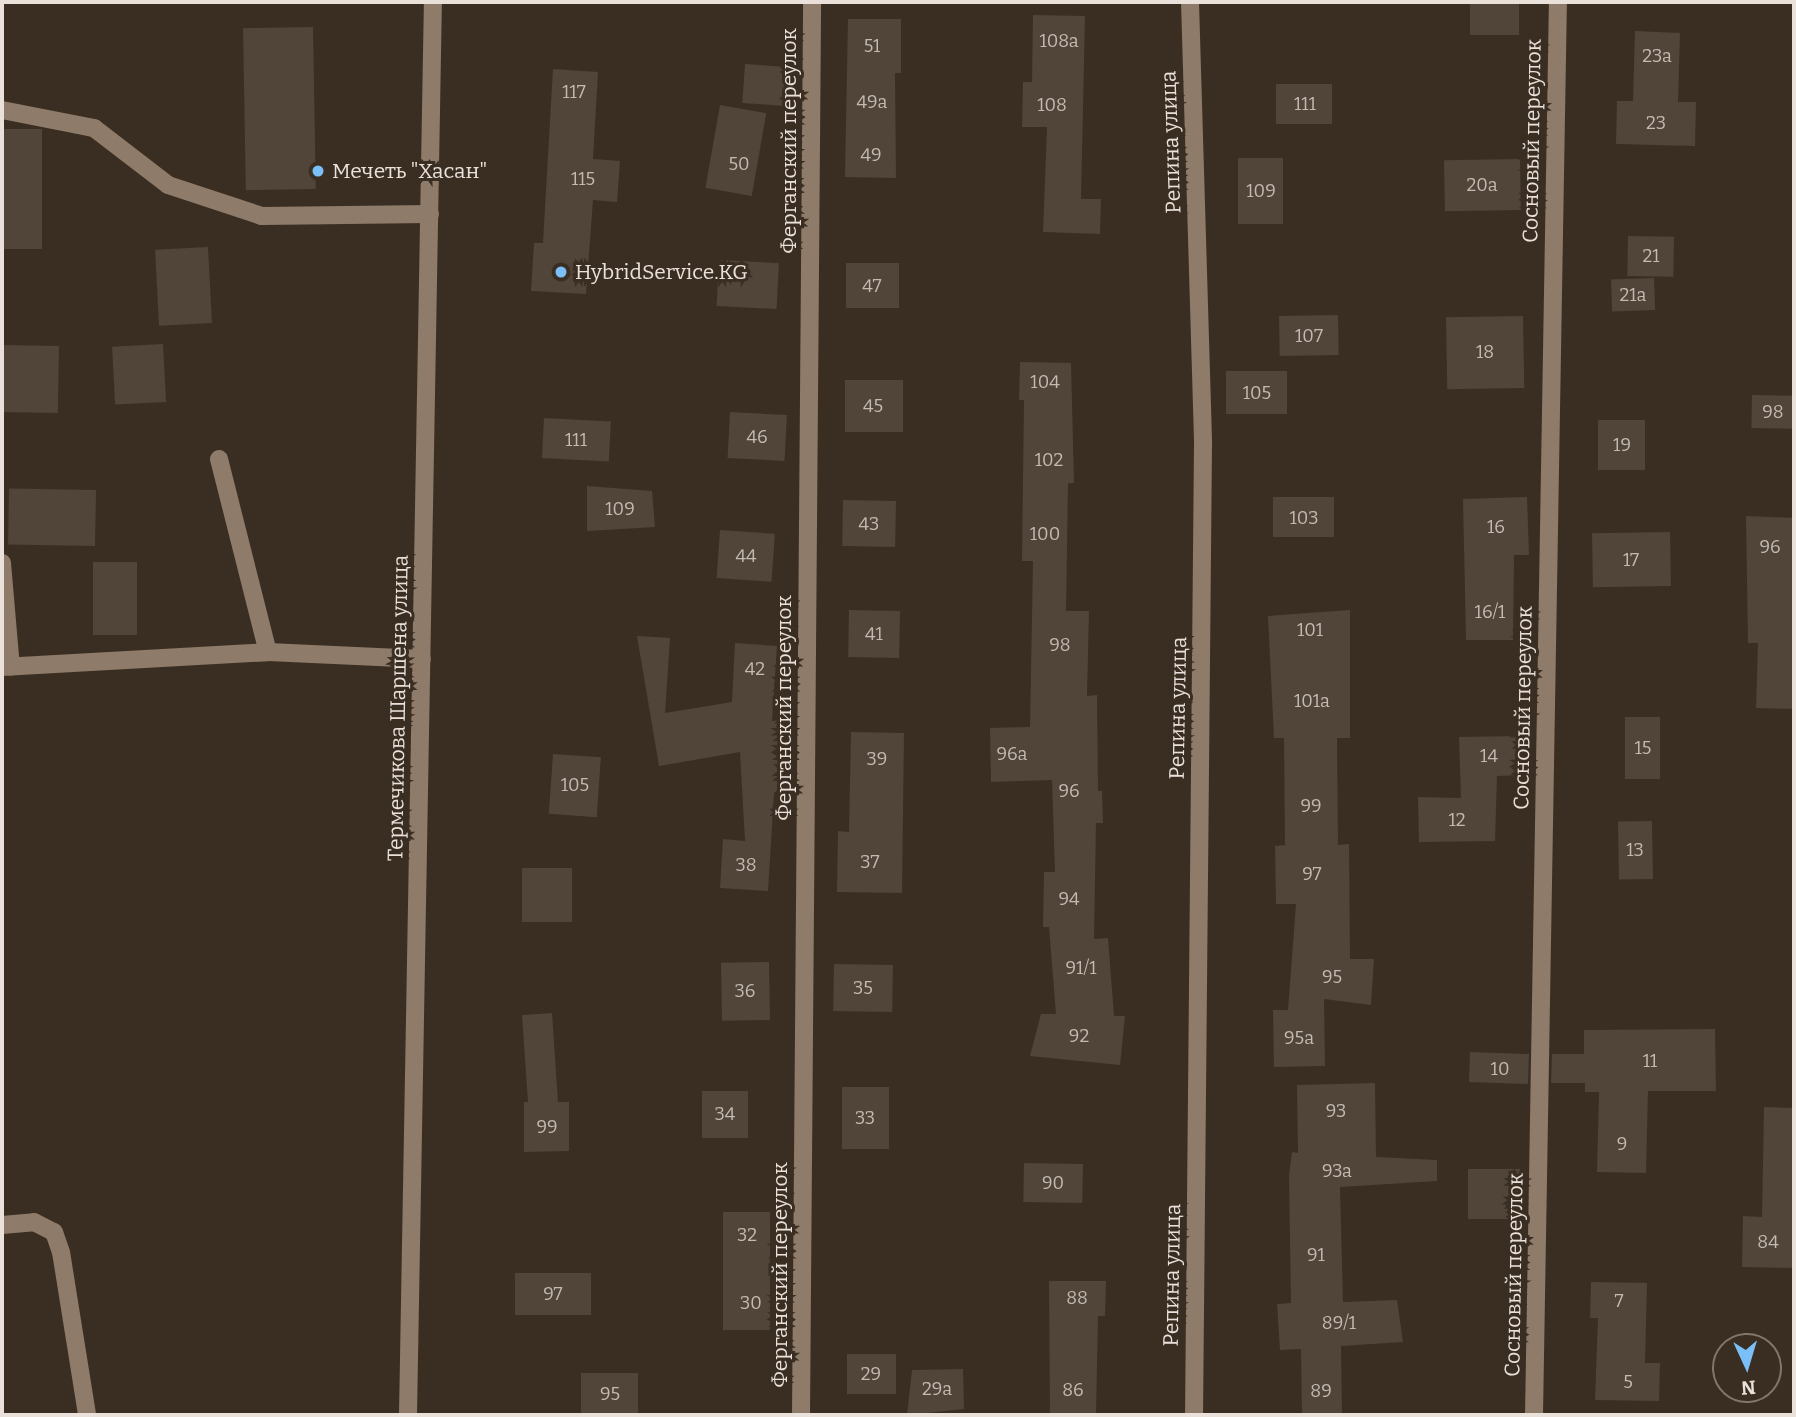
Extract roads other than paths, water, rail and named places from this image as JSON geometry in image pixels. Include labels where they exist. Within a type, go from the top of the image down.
[{"type":"street","name":"Термечикова Шаршена улица","points":[[408,1415],[433,2]]},
{"type":"street","name":"Ферганский переулок","points":[[802,1415],[813,2]]},
{"type":"street","name":"Репина улица","points":[[1190,2],[1203,445],[1194,1415]]},
{"type":"street","name":"Сосновый переулок","points":[[1534,1415],[1558,2]]},
{"type":"street","points":[[2,110],[94,128],[168,185],[262,216],[430,214]]},
{"type":"street","points":[[219,459],[268,652]]},
{"type":"street","points":[[2,564],[7,667],[268,652],[422,659]]},
{"type":"street","points":[[2,1225],[34,1222],[54,1232],[61,1252],[87,1415]]},
{"type":"place","name":"Мечеть \"Хасан\"","points":[[318,171]]},
{"type":"place","name":"HybridService.KG","points":[[561,272]]}]
